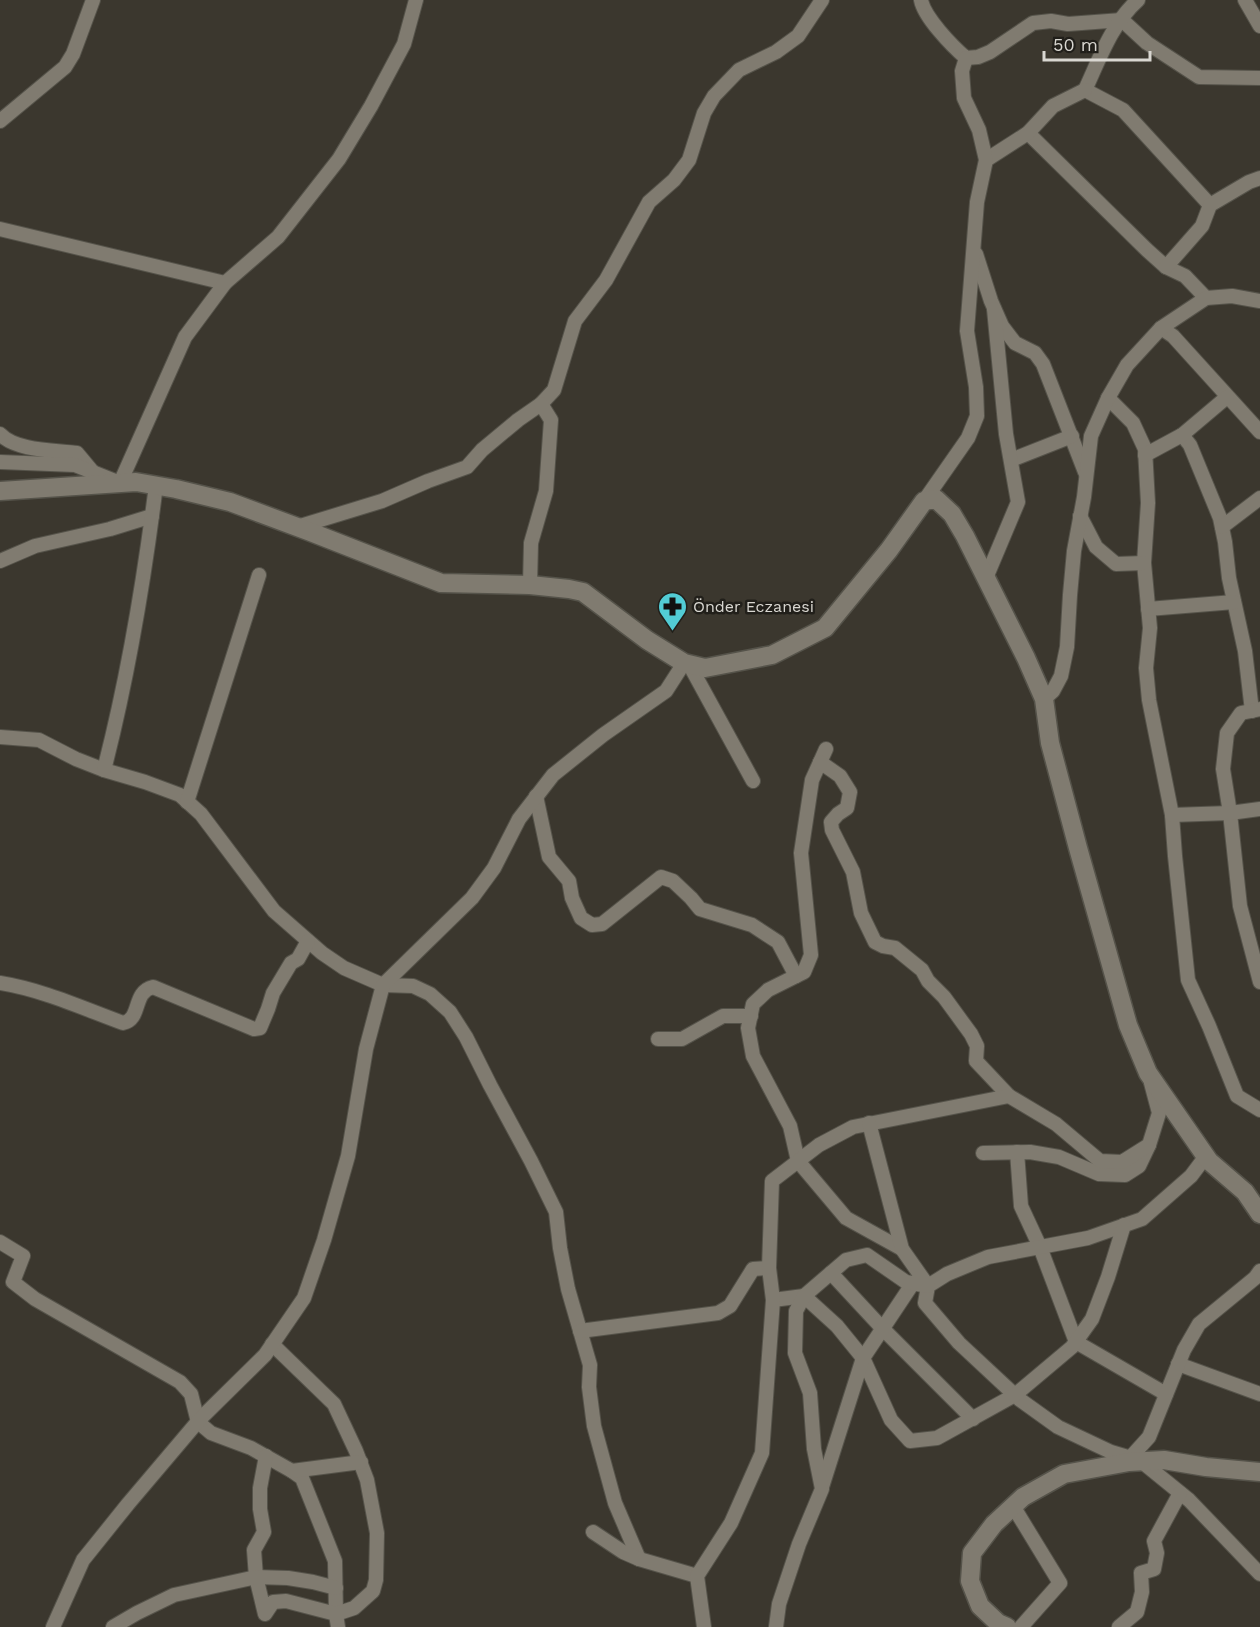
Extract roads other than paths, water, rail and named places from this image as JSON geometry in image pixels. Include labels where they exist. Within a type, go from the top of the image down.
[{"type":"street","points":[[0,121],[65,67],[74,54],[93,0]]},
{"type":"street","points":[[120,483],[185,337],[225,283],[278,237],[339,159],[404,44],[416,0]]},
{"type":"street","points":[[297,527],[382,501],[467,467],[482,450],[541,404],[554,390],[575,321],[606,280],[649,202],[674,180],[688,160],[704,113],[714,96],[739,70],[776,52],[798,36],[822,0]]},
{"type":"street","points":[[921,0],[924,11],[966,58],[978,57],[990,52],[1033,23],[1051,21],[1068,24],[1122,20],[1147,43],[1199,77],[1260,78]]},
{"type":"street","points":[[986,160],[1028,133],[1053,106],[1085,90],[1113,31],[1138,0]]},
{"type":"street","points":[[1231,0],[1248,5],[1260,26]]},
{"type":"street","points":[[0,491],[136,482],[176,489],[230,502],[441,583],[530,585],[583,592],[647,640],[686,663],[705,668],[772,655],[825,627],[889,550],[968,438],[977,416],[976,387],[967,332],[976,202],[986,160],[979,130],[964,98],[962,71],[966,58]]},
{"type":"street","points":[[1085,90],[1123,110],[1210,205]]},
{"type":"street","points":[[1028,133],[1113,219],[1166,267],[1185,276],[1206,298]]},
{"type":"street","points":[[1166,267],[1202,226],[1210,205],[1260,178]]},
{"type":"street","points":[[0,229],[225,283]]},
{"type":"street","points":[[973,246],[1002,326],[1015,343],[1035,353],[1043,364],[1086,475]]},
{"type":"street","points":[[1044,699],[1053,691],[1061,676],[1067,647],[1074,551],[1091,436],[1108,398],[1128,364],[1161,328],[1206,298],[1232,296],[1260,302]]},
{"type":"street","points":[[986,578],[1018,502],[1006,434],[994,309]]},
{"type":"street","points":[[1161,328],[1173,336],[1227,397],[1259,428]]},
{"type":"street","points":[[1145,455],[1182,435],[1227,397]]},
{"type":"street","points":[[1108,398],[1132,423],[1145,449],[1149,503],[1144,563],[1150,628],[1146,668],[1149,700],[1172,815],[1174,856],[1188,980],[1209,1026],[1236,1096],[1260,1110]]},
{"type":"street","points":[[530,585],[531,543],[546,491],[548,467],[550,420],[541,404]]},
{"type":"street","points":[[0,435],[16,445],[76,453],[93,472]]},
{"type":"street","points":[[1182,435],[1190,445],[1220,518],[1234,602],[1245,651],[1254,676],[1256,710],[1241,713],[1227,733],[1223,769],[1240,906],[1259,977]]},
{"type":"street","points":[[1011,460],[1072,436]]},
{"type":"street","points":[[0,462],[75,465],[120,483]]},
{"type":"street","points":[[104,770],[115,729],[146,563],[156,485]]},
{"type":"street","points":[[1222,527],[1260,498]]},
{"type":"street","points":[[924,501],[936,499],[952,514],[1026,658],[1044,699],[1050,743],[1078,848],[1128,1025],[1148,1072],[1159,1113],[1149,1145],[1139,1166],[1125,1176],[1099,1174],[1059,1156],[1030,1152],[983,1153]]},
{"type":"street","points":[[0,561],[35,546],[110,529],[152,516]]},
{"type":"street","points":[[1080,516],[1095,547],[1116,564],[1144,563]]},
{"type":"street","points":[[188,802],[259,574]]},
{"type":"street","points":[[1148,609],[1234,602]]},
{"type":"street","points":[[686,663],[753,781]]},
{"type":"street","points":[[53,1627],[83,1560],[198,1422],[265,1355],[304,1298],[324,1240],[348,1156],[366,1049],[383,985],[472,898],[494,868],[519,819],[553,775],[603,735],[666,691],[686,663]]},
{"type":"street","points":[[0,737],[39,740],[104,770],[180,795],[201,814],[274,911],[322,953],[344,968],[383,985],[413,986],[430,994],[450,1012],[466,1037],[556,1212],[568,1289],[590,1365],[589,1387],[594,1426],[615,1503],[639,1559]]},
{"type":"street","points":[[903,1250],[846,1218],[798,1161],[790,1126],[753,1056],[748,1028],[753,1004],[768,990],[804,972],[812,955],[801,854],[812,780],[823,756],[850,792],[847,808],[831,822],[832,830],[853,872],[861,913],[875,942],[882,946],[895,948],[922,970],[928,981],[944,997],[971,1034],[977,1046],[976,1061],[1009,1096],[1056,1124],[1100,1161],[1122,1162],[1149,1145]]},
{"type":"street","points":[[536,796],[549,857],[569,881],[572,898],[581,918],[592,925],[602,924],[660,878],[674,880],[700,909],[752,925],[778,942],[796,976]]},
{"type":"street","points":[[1172,815],[1230,813],[1260,809]]},
{"type":"street","points":[[0,983],[20,986],[61,999],[123,1023],[129,1022],[133,1016],[140,995],[146,989],[153,987],[254,1029],[260,1028],[273,993],[291,963],[298,959],[308,941]]},
{"type":"street","points":[[658,1039],[682,1039],[723,1016],[751,1016]]},
{"type":"street","points":[[1148,1072],[1209,1161],[1245,1192],[1260,1215]]},
{"type":"street","points":[[704,1627],[697,1576],[731,1523],[762,1453],[773,1300],[769,1268],[772,1181],[819,1145],[853,1127],[1009,1096]]},
{"type":"street","points":[[869,1124],[903,1250],[928,1286],[925,1303],[959,1343],[1015,1395],[1058,1427],[1111,1452],[1135,1460],[1180,1493],[1260,1574]]},
{"type":"street","points":[[1017,1152],[1021,1206],[1040,1247],[1076,1341],[1166,1394]]},
{"type":"street","points":[[822,1489],[814,1449],[810,1393],[795,1353],[796,1311],[804,1296],[846,1260],[867,1255],[906,1282],[928,1286],[947,1274],[988,1257],[1088,1238],[1142,1219],[1191,1176],[1206,1156]]},
{"type":"street","points":[[773,1300],[804,1296],[837,1326],[863,1358],[891,1420],[910,1441],[937,1438],[1015,1395],[1072,1347],[1092,1319],[1124,1224]]},
{"type":"street","points":[[0,1242],[23,1256],[14,1282],[35,1299],[180,1382],[191,1394],[198,1422],[211,1433],[251,1448],[302,1478],[335,1561],[337,1621]]},
{"type":"street","points":[[580,1331],[718,1313],[730,1306],[753,1269],[769,1268]]},
{"type":"street","points":[[1135,1460],[1149,1437],[1184,1350],[1198,1324],[1255,1278],[1260,1271]]},
{"type":"street","points":[[831,1273],[973,1419]]},
{"type":"street","points":[[776,1627],[779,1604],[799,1544],[822,1489],[863,1358],[913,1284]]},
{"type":"street","points":[[272,1344],[334,1404],[367,1480],[377,1533],[376,1580],[373,1591],[337,1621]]},
{"type":"street","points":[[1178,1364],[1260,1394]]},
{"type":"street","points":[[266,1456],[260,1509],[264,1532],[254,1550],[256,1577],[265,1614],[273,1602],[286,1601],[337,1621]]},
{"type":"street","points":[[1007,1627],[998,1623],[980,1606],[970,1581],[972,1553],[994,1524],[1023,1497],[1064,1474],[1135,1460],[1164,1460],[1260,1472]]},
{"type":"street","points":[[292,1471],[361,1462]]},
{"type":"street","points":[[1119,1627],[1137,1612],[1142,1592],[1141,1574],[1154,1569],[1156,1553],[1154,1541],[1180,1493]]},
{"type":"street","points":[[1013,1506],[1060,1583],[1021,1627]]},
{"type":"street","points":[[593,1532],[623,1552],[639,1559],[697,1576]]},
{"type":"street","points":[[113,1627],[174,1594],[256,1577],[305,1581],[336,1588]]},
{"type":"place","name":"Önder Eczanesi","points":[[672,632]]}]
